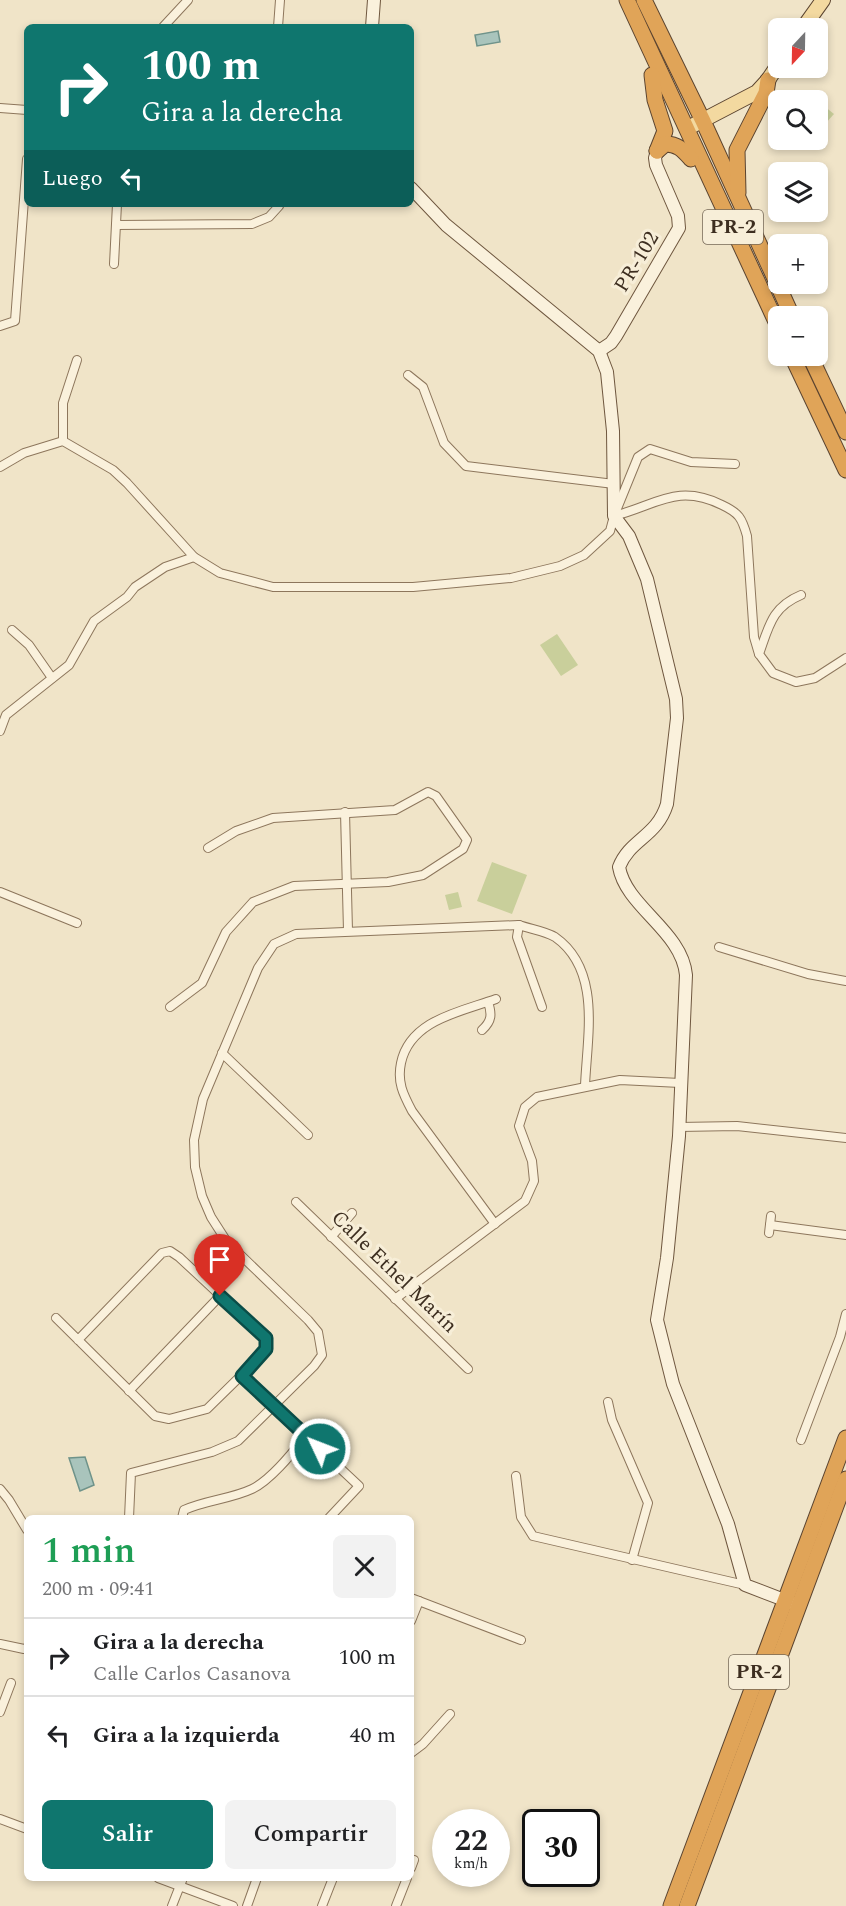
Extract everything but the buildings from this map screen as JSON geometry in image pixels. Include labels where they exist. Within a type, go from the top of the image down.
[{"type":"highway","points":[[617,0],[691,159],[741,259],[751,267]]},
{"type":"highway","name":"PR-2","points":[[627,0],[769,306]]},
{"type":"highway","name":"PR-2","points":[[644,0],[703,121],[787,306]]},
{"type":"highway","points":[[652,75],[655,100],[665,130],[657,151]]},
{"type":"highway","points":[[739,202],[737,150],[766,93],[768,80]]},
{"type":"highway","points":[[657,151],[665,144],[675,145],[691,159]]},
{"type":"highway","points":[[797,366],[846,470]]},
{"type":"highway","points":[[815,366],[846,432]]},
{"type":"highway","name":"PR-2","points":[[687,1906],[793,1603],[846,1438]]},
{"type":"highway","name":"PR-2","points":[[671,1906],[793,1603],[846,1479]]},
{"type":"main road","points":[[810,18],[823,0]]},
{"type":"main road","points":[[688,128],[743,101],[757,92],[768,80]]},
{"type":"street","points":[[166,24],[188,0]]},
{"type":"street","points":[[278,24],[280,0]]},
{"type":"street","points":[[372,24],[374,0]]},
{"type":"street","points":[[0,108],[24,110]]},
{"type":"street","name":"PR-102","points":[[599,351],[616,336],[679,228],[678,216],[656,165],[657,151]]},
{"type":"street","points":[[414,191],[446,225],[599,351],[607,372],[613,431],[614,516],[633,545],[647,579],[676,699],[677,718],[667,804],[663,816],[654,829],[626,853],[619,867],[625,884],[682,955],[685,964],[685,1022],[679,1127],[667,1258],[657,1320],[673,1384],[728,1524],[745,1585]]},
{"type":"street","points":[[0,326],[15,321],[24,207]]},
{"type":"street","points":[[114,264],[117,207]]},
{"type":"street","points":[[116,225],[252,224],[269,217],[278,207]]},
{"type":"street","points":[[63,441],[63,404],[77,360]]},
{"type":"street","points":[[408,375],[423,387],[444,443],[466,465],[614,484]]},
{"type":"street","points":[[0,467],[24,453],[63,441],[120,477],[194,557],[220,573],[273,587],[413,587],[512,578],[560,566],[584,555],[610,531],[638,457],[650,449],[691,462],[735,464]]},
{"type":"street","points":[[614,516],[664,498],[690,494],[712,500],[736,512],[744,523],[747,536],[754,638],[759,654],[773,673],[796,682],[815,678],[846,658]]},
{"type":"street","points":[[0,731],[6,716],[69,664],[94,621],[126,597],[135,587],[165,567],[194,557]]},
{"type":"street","points":[[759,654],[773,615],[788,601],[801,595]]},
{"type":"street","points":[[12,630],[29,645],[52,678]]},
{"type":"street","points":[[173,1005],[202,983],[226,932],[253,902],[294,886],[388,882],[423,875],[463,849],[467,840],[436,796],[428,792],[395,810],[273,818],[236,831],[208,848]]},
{"type":"street","points":[[345,813],[348,931]]},
{"type":"street","points":[[0,892],[77,922]]},
{"type":"street","points":[[129,1515],[131,1473],[227,1447],[238,1441],[322,1356],[318,1332],[308,1320],[227,1242],[211,1217],[202,1196],[195,1167],[194,1140],[202,1099],[258,968],[274,944],[296,934],[519,925],[552,935],[568,948],[581,968],[589,1001],[585,1086]]},
{"type":"street","points":[[519,925],[517,937],[542,1007]]},
{"type":"street","points":[[719,947],[808,974],[846,981]]},
{"type":"street","points":[[539,998],[547,992]]},
{"type":"street","points":[[482,1030],[491,1017],[492,1000],[438,1019],[416,1032],[403,1052],[399,1074],[402,1093],[412,1111],[495,1224]]},
{"type":"street","points":[[222,1053],[308,1135]]},
{"type":"street","points":[[395,1299],[525,1201],[534,1181],[532,1161],[519,1126],[525,1107],[537,1097],[620,1080],[680,1083]]},
{"type":"street","points":[[679,1127],[737,1126],[846,1137]]},
{"type":"street","name":"Calle Ethel Marín","points":[[296,1202],[468,1369]]},
{"type":"street","points":[[331,1236],[352,1213]]},
{"type":"street","points":[[770,1225],[846,1235]]},
{"type":"street","points":[[56,1318],[78,1340],[129,1391],[155,1416],[169,1419],[207,1409],[242,1376],[266,1349],[266,1338],[170,1251],[162,1252],[78,1340]]},
{"type":"street","points":[[129,1391],[220,1296]]},
{"type":"street","points":[[801,1440],[840,1337],[846,1314]]},
{"type":"street","points":[[242,1376],[359,1486],[332,1515]]},
{"type":"street","points":[[608,1402],[612,1420],[648,1503],[632,1560]]},
{"type":"street","points":[[183,1515],[184,1510],[193,1506],[254,1488],[282,1464],[306,1436]]},
{"type":"street","points":[[516,1476],[521,1517],[532,1536],[745,1585],[793,1603]]},
{"type":"street","points":[[0,1489],[24,1525]]},
{"type":"street","points":[[415,1600],[521,1640]]},
{"type":"street","points":[[0,1644],[24,1649]]},
{"type":"street","points":[[0,1712],[11,1683]]},
{"type":"street","points":[[414,1751],[450,1714]]},
{"type":"street","points":[[0,1819],[24,1828]]},
{"type":"street","points":[[247,1906],[256,1881]]},
{"type":"street","points":[[322,1906],[332,1881]]},
{"type":"street","points":[[396,1906],[406,1881]]},
{"type":"street","points":[[172,1906],[181,1882],[233,1906]]},
{"type":"green space","points":[[828,109],[834,114],[828,121]]},
{"type":"green space","points":[[557,634],[578,665],[561,676],[540,645]]},
{"type":"green space","points":[[492,862],[527,875],[512,914],[477,901]]},
{"type":"green space","points":[[458,892],[462,907],[449,910],[445,895]]},
{"type":"water","points":[[498,31],[500,42],[477,46],[475,35]]},
{"type":"water","points":[[85,1457],[94,1485],[80,1491],[69,1458]]},
{"type":"route","points":[[220,1296],[266,1338],[266,1349],[261,1357],[242,1376],[320,1449]]}]
